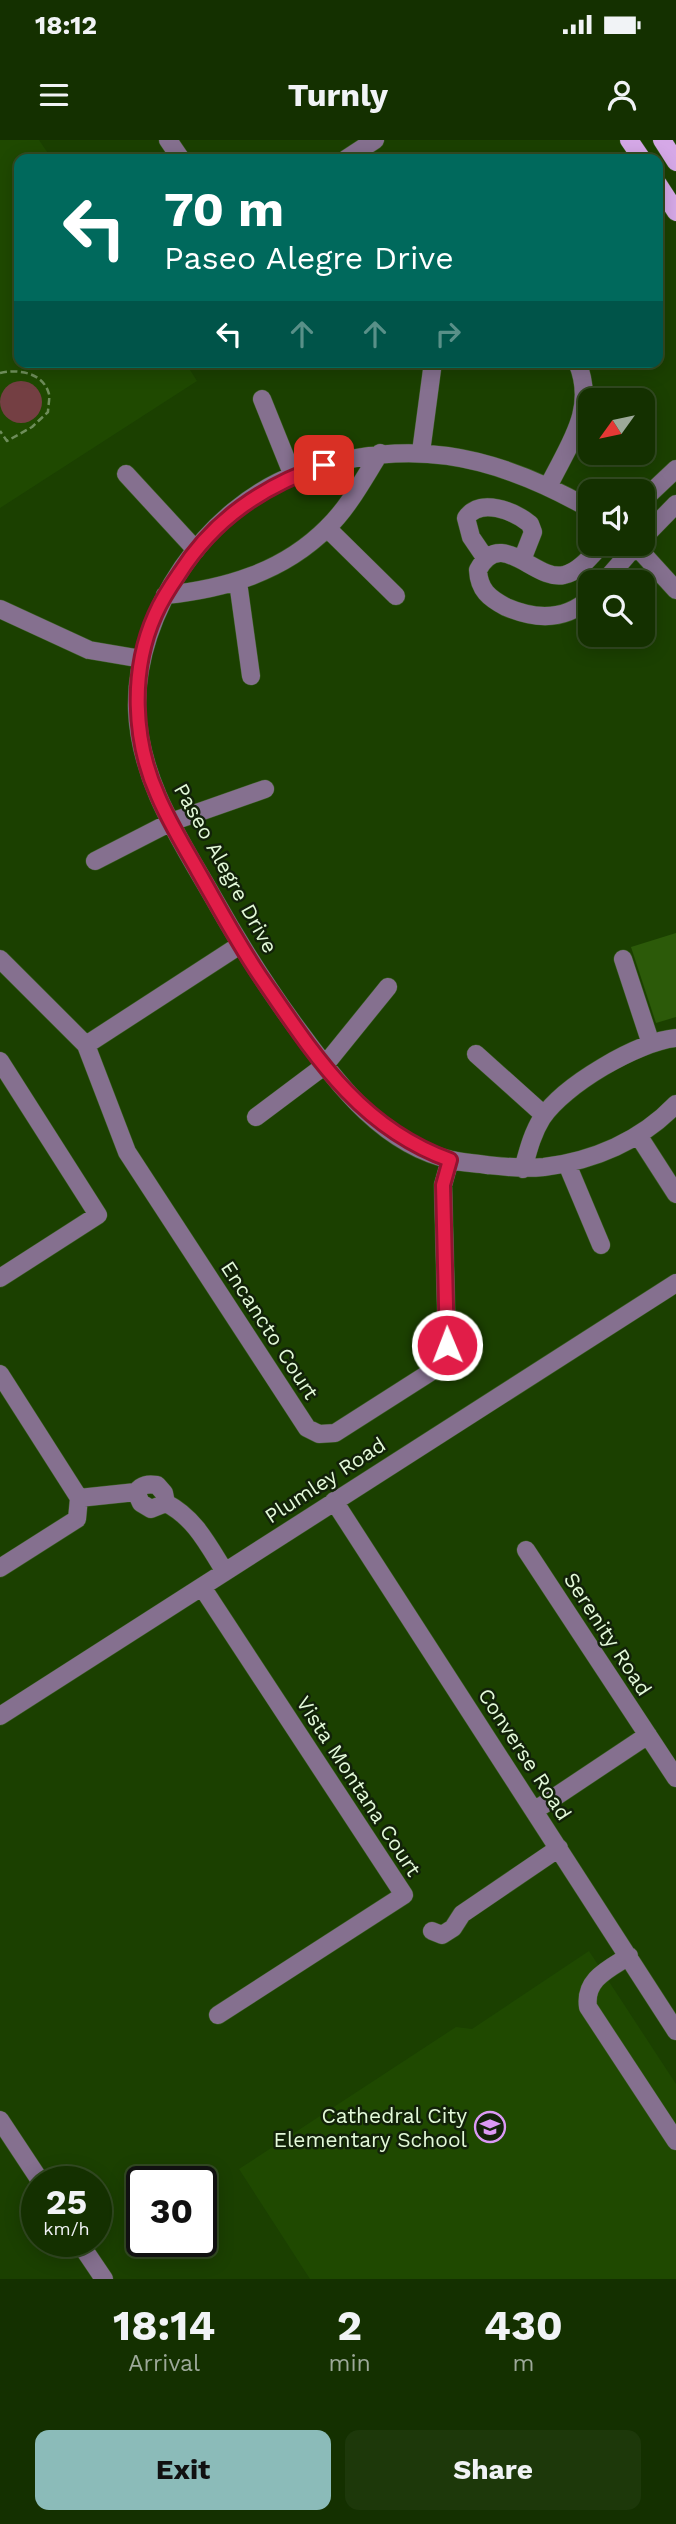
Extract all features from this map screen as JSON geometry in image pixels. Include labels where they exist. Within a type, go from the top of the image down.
[{"type":"main road","points":[[662,140],[676,162]]},
{"type":"main road","points":[[663,192],[676,212]]},
{"type":"street","points":[[354,154],[375,140]]},
{"type":"street","points":[[421,452],[432,368]]},
{"type":"street","points":[[549,485],[583,417],[585,380],[580,368]]},
{"type":"street","points":[[262,399],[293,476]]},
{"type":"street","name":"Paseo Alegre Drive","points":[[578,502],[549,485],[492,465],[456,456],[421,452],[380,453],[324,465],[272,486],[217,527],[196,550],[165,595],[154,617],[142,659],[137,705],[140,739],[151,778],[171,822],[240,945],[324,1066],[348,1095],[377,1121],[425,1151],[450,1160],[523,1169],[566,1164],[606,1152],[638,1135],[676,1104]]},
{"type":"street","points":[[165,595],[205,591],[238,582],[276,566],[304,548],[327,528],[343,509],[380,453]]},
{"type":"street","points":[[655,489],[676,469]]},
{"type":"street","points":[[126,474],[196,550]]},
{"type":"street","points":[[655,525],[676,505]]},
{"type":"street","points":[[486,558],[471,537],[466,518],[476,509],[484,507],[499,509],[530,524],[533,532],[522,560]]},
{"type":"street","points":[[327,528],[396,596]]},
{"type":"street","points":[[578,608],[565,614],[540,618],[524,614],[488,597],[480,587],[478,570],[486,558],[498,553],[522,560],[552,575],[561,576],[569,574],[591,556]]},
{"type":"street","points":[[614,570],[626,556]]},
{"type":"street","points":[[648,556],[676,590]]},
{"type":"street","points":[[238,582],[251,676]]},
{"type":"street","points":[[0,609],[89,650],[142,659]]},
{"type":"street","points":[[95,861],[171,822],[265,789]]},
{"type":"street","points":[[86,1045],[240,945]]},
{"type":"street","name":"Encancto Court","points":[[0,959],[86,1045],[127,1152],[307,1428],[319,1434],[334,1433],[429,1373],[440,1362],[447,1345],[443,1185],[450,1160]]},
{"type":"street","points":[[623,959],[651,1044]]},
{"type":"street","points":[[256,1117],[324,1066],[388,987]]},
{"type":"street","points":[[523,1169],[533,1134],[544,1115],[566,1094],[618,1058],[651,1044],[676,1038]]},
{"type":"street","points":[[477,1054],[544,1115]]},
{"type":"street","points":[[0,1061],[99,1215],[0,1278]]},
{"type":"street","points":[[638,1135],[676,1194]]},
{"type":"street","points":[[566,1164],[601,1245]]},
{"type":"street","name":"Plumley Road","points":[[0,1716],[676,1283]]},
{"type":"street","points":[[0,1374],[79,1497],[77,1519],[0,1568]]},
{"type":"street","points":[[79,1497],[136,1492],[139,1487],[148,1484],[158,1485],[164,1493],[166,1503],[180,1510],[192,1521],[225,1572]]},
{"type":"street","name":"Converse Road","points":[[334,1502],[676,2031]]},
{"type":"street","name":"Serenity Road","points":[[526,1550],[676,1778]]},
{"type":"street","name":"Vista Montana Court","points":[[202,1587],[404,1895],[218,2015]]},
{"type":"street","points":[[534,1811],[648,1735]]},
{"type":"street","points":[[432,1931],[442,1935],[453,1928],[462,1914],[559,1848]]},
{"type":"street","points":[[629,1956],[598,1977],[589,1987],[588,2007],[676,2141]]},
{"type":"street","points":[[0,2120],[30,2166]]},
{"type":"street","points":[[89,2257],[104,2279]]},
{"type":"path","points":[[0,373],[22,372],[37,376],[49,393],[48,412],[32,427],[8,441],[0,431]]},
{"type":"shaded area","points":[[0,140],[39,140],[49,154],[14,154],[14,368],[189,368],[197,381],[0,508]]},
{"type":"shaded area","points":[[21,381],[36,387],[42,402],[36,417],[21,423],[6,417],[0,402],[6,387]]},
{"type":"shaded area","name":"Cathedral City Elementary School","points":[[589,1951],[676,2084],[676,2279],[310,2279],[239,2169],[456,2027],[472,2029]]},
{"type":"building","points":[[676,933],[676,1017],[656,1023],[631,947]]},
{"type":"place","name":"Cathedral City Elementary School","points":[[490,2127]]},
{"type":"route","points":[[324,465],[272,486],[243,505],[217,527],[188,560],[154,617],[142,659],[137,705],[140,739],[158,796],[240,945],[324,1066],[348,1095],[377,1121],[425,1151],[450,1160],[443,1185],[447,1345]]}]
